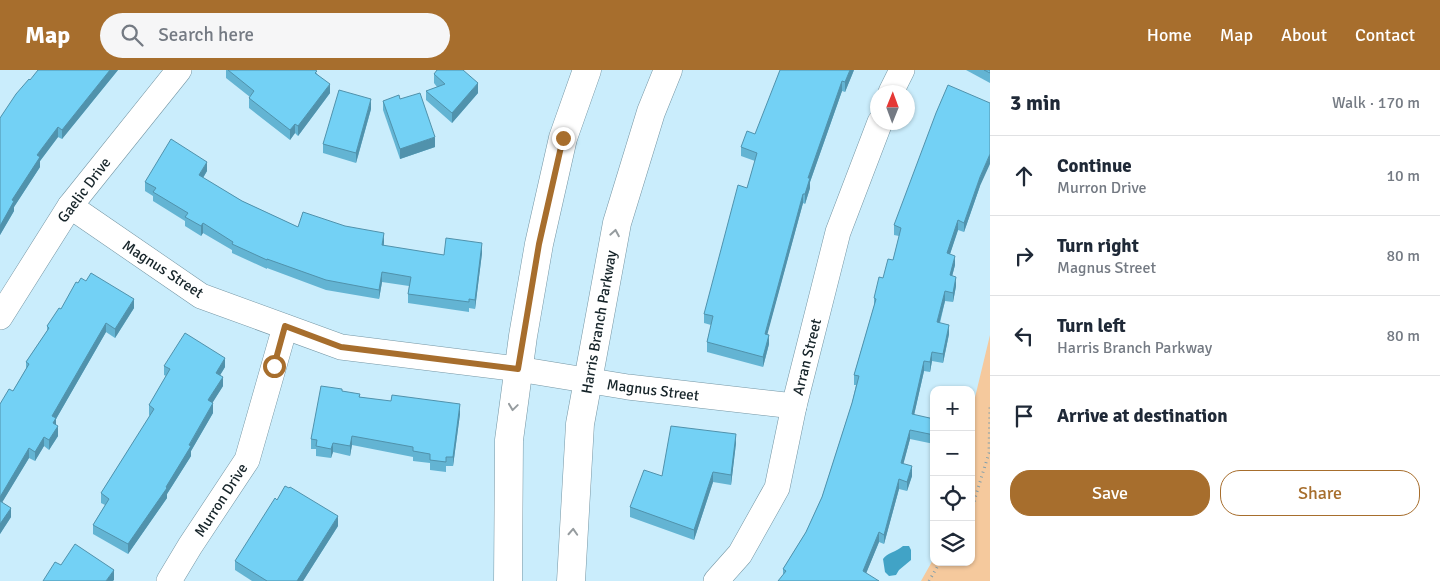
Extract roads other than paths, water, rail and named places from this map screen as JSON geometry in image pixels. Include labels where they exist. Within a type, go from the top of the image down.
[{"type":"main road","points":[[508,581],[509,440],[518,369],[539,244],[563,138],[587,70]]},
{"type":"main road","name":"Harris Branch Parkway","points":[[571,581],[580,424],[617,224],[651,112],[668,70]]},
{"type":"street","name":"Gaelic Drive","points":[[0,318],[70,206],[179,70]]},
{"type":"street","points":[[894,85],[902,70]]},
{"type":"street","name":"Arran Street","points":[[716,581],[740,554],[777,488],[794,406],[838,232],[877,130]]},
{"type":"street","name":"Magnus Street","points":[[70,206],[201,296],[341,347],[518,369],[589,382],[794,406]]},
{"type":"street","name":"Murron Drive","points":[[169,581],[247,460],[285,326]]},
{"type":"water","points":[[903,546],[909,546],[911,560],[896,575],[889,576],[885,572],[883,559]]}]
